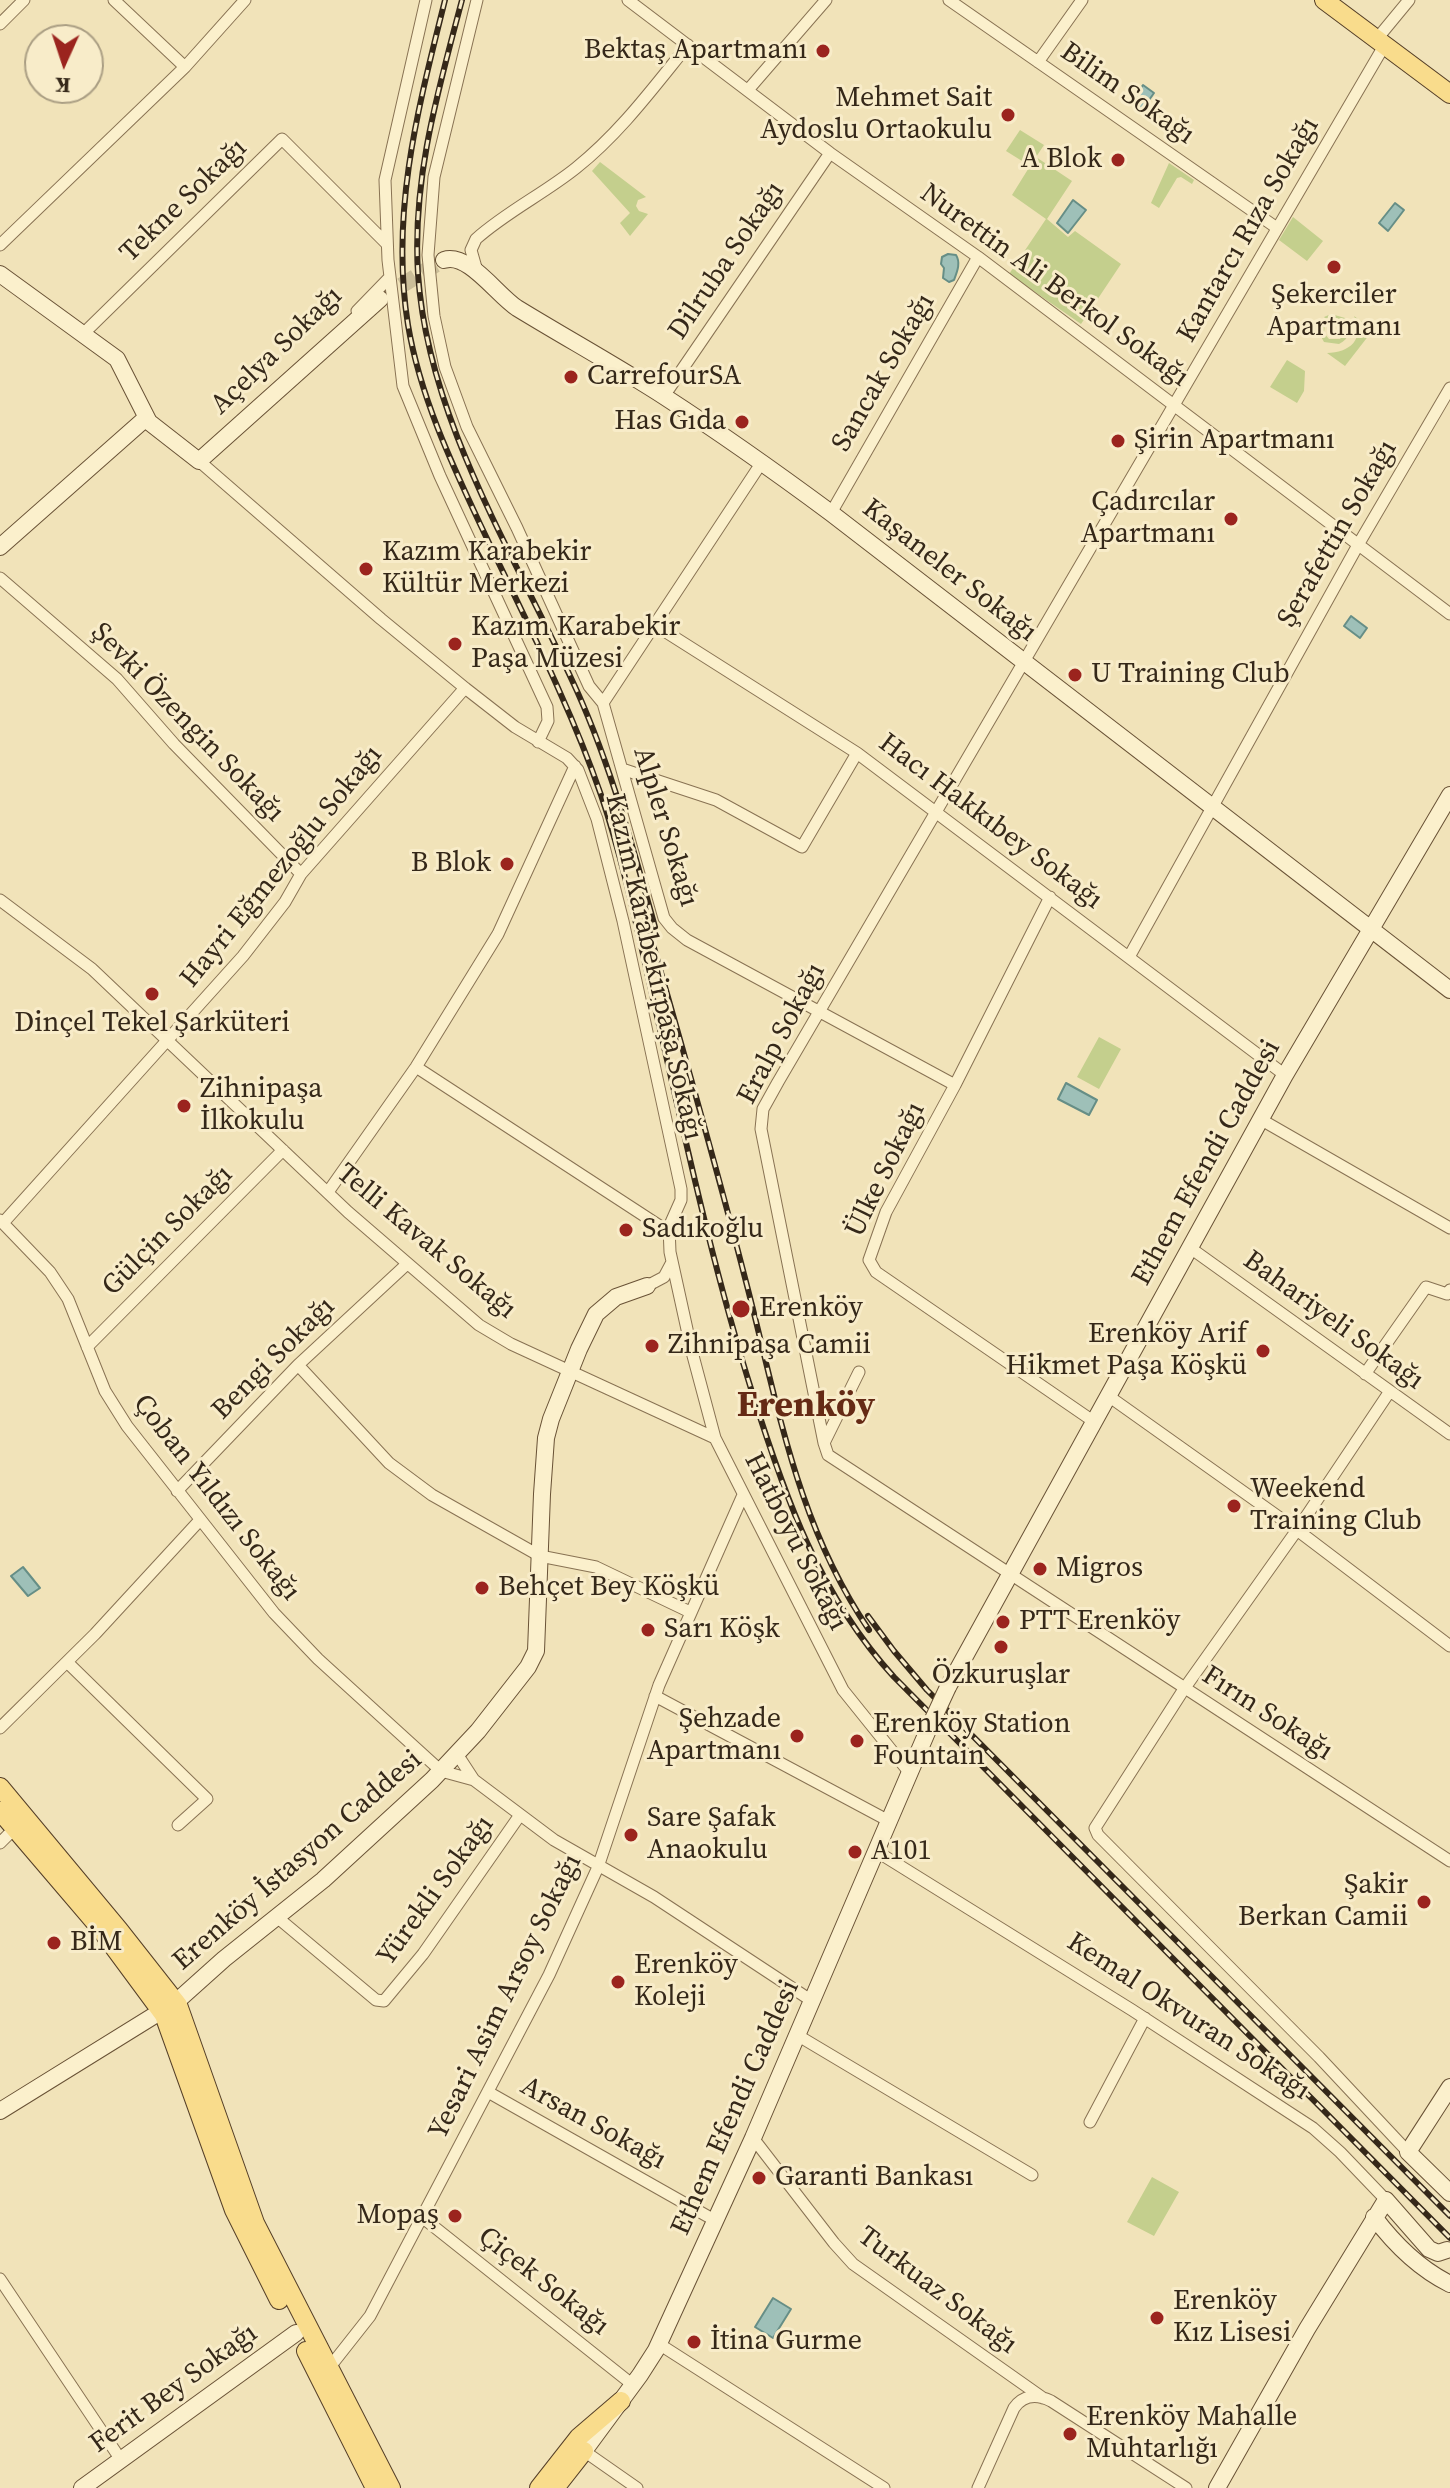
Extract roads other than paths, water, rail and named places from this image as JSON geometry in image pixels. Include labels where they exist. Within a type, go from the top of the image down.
[{"type":"main road","points":[[1324,0],[1450,94]]},
{"type":"main road","points":[[0,1787],[169,2007],[203,2071],[251,2215],[391,2488]]},
{"type":"main road","points":[[0,1811],[169,2007],[234,2210],[375,2488]]},
{"type":"main road","points":[[539,2488],[579,2437],[621,2401]]},
{"type":"main road","points":[[555,2488],[584,2451]]},
{"type":"street","points":[[0,24],[24,0]]},
{"type":"street","points":[[114,0],[185,67]]},
{"type":"street","points":[[0,245],[185,67],[245,0]]},
{"type":"street","points":[[411,0],[425,5],[385,180],[387,244],[403,386],[446,489],[547,707],[548,721],[538,742]]},
{"type":"street","name":"Alpler Sokağı","points":[[477,0],[434,177],[428,255],[436,325],[445,367],[467,427],[589,686],[603,703],[667,923],[683,938],[955,1085]]},
{"type":"street","name":"Nurettin Ali Berkol Sokağı","points":[[628,0],[830,153],[978,257],[1450,614]]},
{"type":"street","points":[[748,90],[826,0]]},
{"type":"street","name":"Bilim Sokağı","points":[[949,0],[1277,228]]},
{"type":"street","points":[[1038,62],[1082,0]]},
{"type":"street","name":"Kantarcı Rıza Sokağı","points":[[936,810],[1277,228],[1380,43],[1409,0]]},
{"type":"street","points":[[480,274],[472,256],[476,239],[574,170],[601,147],[688,45]]},
{"type":"street","name":"Tekne Sokağı","points":[[83,334],[282,139],[387,244]]},
{"type":"street","name":"Dilruba Sokağı","points":[[664,396],[830,153]]},
{"type":"street","name":"Sancak Sokağı","points":[[831,513],[978,257]]},
{"type":"street","points":[[444,260],[459,259],[480,274]]},
{"type":"street","points":[[0,274],[119,362],[146,418],[199,461]]},
{"type":"street","name":"Kaşaneler Sokağı","points":[[480,274],[513,305],[664,396],[762,462],[1450,990]]},
{"type":"street","name":"Açelya Sokağı","points":[[199,461],[297,373],[390,277]]},
{"type":"street","points":[[297,373],[380,299]]},
{"type":"street","name":"Şerafettin Sokağı","points":[[1129,957],[1358,545],[1450,388]]},
{"type":"street","points":[[0,547],[146,418]]},
{"type":"street","name":"Kazım Karabekirpaşa Sokağı","points":[[199,461],[465,688],[515,727],[567,758],[583,779],[600,829],[681,1189],[681,1200],[669,1232]]},
{"type":"street","points":[[603,703],[762,462]]},
{"type":"street","name":"Şevki Özengin Sokağı","points":[[0,578],[117,679],[166,736],[301,874]]},
{"type":"street","name":"Hacı Hakkıbey Sokağı","points":[[655,625],[857,753],[1285,1075]]},
{"type":"street","name":"Hayri Eğmezoğlu Sokağı","points":[[2,1222],[253,944],[283,905],[301,874],[465,688]]},
{"type":"street","points":[[622,769],[716,800],[802,847],[857,753]]},
{"type":"street","points":[[328,1192],[416,1067],[505,922],[575,766]]},
{"type":"street","name":"Ethem Efendi Caddesi","points":[[584,2451],[659,2344],[753,2138],[948,1687],[1260,1119],[1450,795]]},
{"type":"street","name":"Eralp Sokağı","points":[[824,1443],[761,1125],[768,1100],[936,810]]},
{"type":"street","name":"Ülke Sokağı","points":[[1050,897],[955,1085],[883,1218],[871,1251],[870,1265],[1093,1421]]},
{"type":"street","name":"Telli Kavak Sokağı","points":[[0,900],[78,957],[407,1264],[491,1333],[715,1438]]},
{"type":"street","points":[[416,1067],[669,1232]]},
{"type":"street","points":[[1260,1119],[1450,1228]]},
{"type":"street","name":"Gülçin Sokağı","points":[[87,1347],[283,1150]]},
{"type":"street","name":"Çoban Yıldızı Sokağı","points":[[2,1222],[56,1280],[72,1308],[100,1380],[116,1410],[200,1520],[296,1638],[441,1771]]},
{"type":"street","name":"Hatboyu Sokağı","points":[[669,1232],[679,1295],[715,1438],[843,1690],[909,1772]]},
{"type":"street","name":"Bahariyeli Sokağı","points":[[1189,1247],[1450,1434]]},
{"type":"street","points":[[647,1286],[664,1277],[672,1262]]},
{"type":"street","name":"Bengi Sokağı","points":[[177,1491],[298,1365],[407,1264]]},
{"type":"street","points":[[647,1286],[665,1287],[679,1295]]},
{"type":"street","name":"Erenköy İstasyon Caddesi","points":[[0,2111],[169,2007],[278,1918],[441,1771],[499,1706],[534,1656],[546,1438],[569,1371],[600,1309],[616,1297],[647,1286]]},
{"type":"street","points":[[1365,1374],[1426,1287],[1447,1294],[1450,1290]]},
{"type":"street","points":[[298,1365],[389,1463],[432,1495],[540,1556],[596,1567],[690,1612]]},
{"type":"street","points":[[824,1443],[859,1372]]},
{"type":"street","points":[[1390,1391],[1297,1530],[1184,1689],[1097,1823],[1096,1831],[1450,2193]]},
{"type":"street","points":[[1107,1395],[1297,1530],[1450,1646]]},
{"type":"street","name":"Fırın Sokağı","points":[[824,1443],[828,1455],[841,1464],[1450,1861]]},
{"type":"street","name":"Yesari Asim Arsoy Sokağı","points":[[329,2368],[368,2320],[549,1975],[598,1867],[655,1696],[743,1495]]},
{"type":"street","points":[[0,1728],[119,1610],[200,1520]]},
{"type":"street","points":[[67,1662],[207,1799],[178,1825]]},
{"type":"street","points":[[655,1696],[889,1821]]},
{"type":"street","points":[[457,1754],[474,1780],[563,1847],[654,1897],[812,2001]]},
{"type":"street","points":[[441,1771],[474,1780]]},
{"type":"street","name":"Yürekli Sokağı","points":[[278,1918],[376,2000],[384,2001],[423,1954],[520,1815]]},
{"type":"street","points":[[0,1843],[15,1828]]},
{"type":"street","name":"Kemal Okvuran Sokağı","points":[[876,1851],[1145,2018],[1317,2131],[1386,2200],[1429,2249],[1438,2253],[1447,2250]]},
{"type":"street","points":[[1090,2122],[1145,2018]]},
{"type":"street","points":[[797,2035],[1032,2175]]},
{"type":"street","points":[[1408,2152],[1450,2087]]},
{"type":"street","name":"Arsan Sokağı","points":[[488,2092],[716,2221]]},
{"type":"street","name":"Turkuaz Sokağı","points":[[753,2138],[853,2264],[1043,2398],[1186,2488]]},
{"type":"street","points":[[1217,2488],[1300,2339],[1386,2200]]},
{"type":"street","points":[[1374,2217],[1410,2258],[1450,2284]]},
{"type":"street","name":"Çiçek Sokağı","points":[[423,2218],[633,2385]]},
{"type":"street","points":[[0,2279],[121,2460]]},
{"type":"street","name":"Ferit Bey Sokağı","points":[[82,2488],[296,2333]]},
{"type":"street","points":[[659,2344],[884,2488]]},
{"type":"street","points":[[978,2488],[1015,2406],[1023,2398],[1043,2398]]},
{"type":"street","points":[[584,2451],[637,2488]]},
{"type":"water","points":[[1143,85],[1154,93],[1142,110],[1131,102]]},
{"type":"water","points":[[1073,200],[1086,210],[1068,233],[1057,223]]},
{"type":"water","points":[[1395,203],[1404,210],[1388,231],[1379,223]]},
{"type":"water","points":[[956,255],[958,264],[954,280],[949,282],[943,278],[944,268],[941,264],[942,257]]},
{"type":"water","points":[[1351,616],[1367,628],[1360,638],[1344,626]]},
{"type":"water","points":[[1066,1083],[1097,1100],[1089,1115],[1058,1099]]},
{"type":"water","points":[[23,1567],[40,1588],[28,1596],[11,1576]]},
{"type":"water","points":[[773,2298],[791,2309],[773,2338],[755,2327]]},
{"type":"tunnel","points":[[381,298],[443,260]]},
{"type":"railway","points":[[445,0],[417,121],[405,201],[403,283],[413,351],[428,403],[448,453],[560,692],[601,795],[630,898],[724,1296],[764,1431],[807,1543],[845,1613],[894,1677],[1450,2238]]},
{"type":"railway","points":[[462,0],[429,136],[419,204],[418,274],[425,329],[457,436],[503,540],[577,691],[600,749],[630,837],[655,927]]},
{"type":"railway","points":[[645,916],[721,1187],[792,1460],[823,1547],[869,1630]]},
{"type":"railway","points":[[868,1616],[927,1690],[1450,2216]]},
{"type":"place","name":"Bektaş Apartmanı","points":[[823,51]]},
{"type":"place","name":"Mehmet Sait Aydoslu Ortaokulu","points":[[1008,115]]},
{"type":"place","name":"A Blok","points":[[1118,160]]},
{"type":"place","name":"Şekerciler Apartmanı","points":[[1334,267]]},
{"type":"place","name":"CarrefourSA","points":[[571,377]]},
{"type":"place","name":"Has Gıda","points":[[742,422]]},
{"type":"place","name":"Şirin Apartmanı","points":[[1118,441]]},
{"type":"place","name":"Çadırcılar Apartmanı","points":[[1231,519]]},
{"type":"place","name":"Kazım Karabekir Kültür Merkezi","points":[[366,569]]},
{"type":"place","name":"Kazım Karabekir Paşa Müzesi","points":[[455,644]]},
{"type":"place","name":"U Training Club","points":[[1075,675]]},
{"type":"place","name":"B Blok","points":[[507,864]]},
{"type":"place","name":"Dinçel Tekel Şarküteri","points":[[152,994]]},
{"type":"place","name":"Zihnipaşa İlkokulu","points":[[184,1106]]},
{"type":"place","name":"Sadıkoğlu","points":[[626,1230]]},
{"type":"place","name":"Erenköy","points":[[741,1309]]},
{"type":"place","name":"Zihnipaşa Camii","points":[[652,1346]]},
{"type":"place","name":"Erenköy Arif Hikmet Paşa Köşkü","points":[[1263,1351]]},
{"type":"place","name":"Weekend Training Club","points":[[1234,1506]]},
{"type":"place","name":"Migros","points":[[1040,1569]]},
{"type":"place","name":"Behçet Bey Köşkü","points":[[482,1588]]},
{"type":"place","name":"PTT Erenköy","points":[[1003,1622]]},
{"type":"place","name":"Sarı Köşk","points":[[648,1630]]},
{"type":"place","name":"Özkuruşlar","points":[[1001,1647]]},
{"type":"place","name":"Şehzade Apartmanı","points":[[797,1736]]},
{"type":"place","name":"Erenköy Station Fountain","points":[[857,1741]]},
{"type":"place","name":"Sare Şafak Anaokulu","points":[[631,1835]]},
{"type":"place","name":"A101","points":[[855,1852]]},
{"type":"place","name":"Şakir Berkan Camii","points":[[1424,1902]]},
{"type":"place","name":"BİM","points":[[54,1943]]},
{"type":"place","name":"Erenköy Koleji","points":[[618,1982]]},
{"type":"place","name":"Garanti Bankası","points":[[759,2178]]},
{"type":"place","name":"Mopaş","points":[[455,2216]]},
{"type":"place","name":"Erenköy Kız Lisesi","points":[[1157,2318]]},
{"type":"place","name":"İtina Gurme","points":[[694,2342]]},
{"type":"place","name":"Erenköy Mahalle Muhtarlığı","points":[[1070,2434]]},
{"type":"district","name":"Erenköy","points":[[806,1407]]}]
